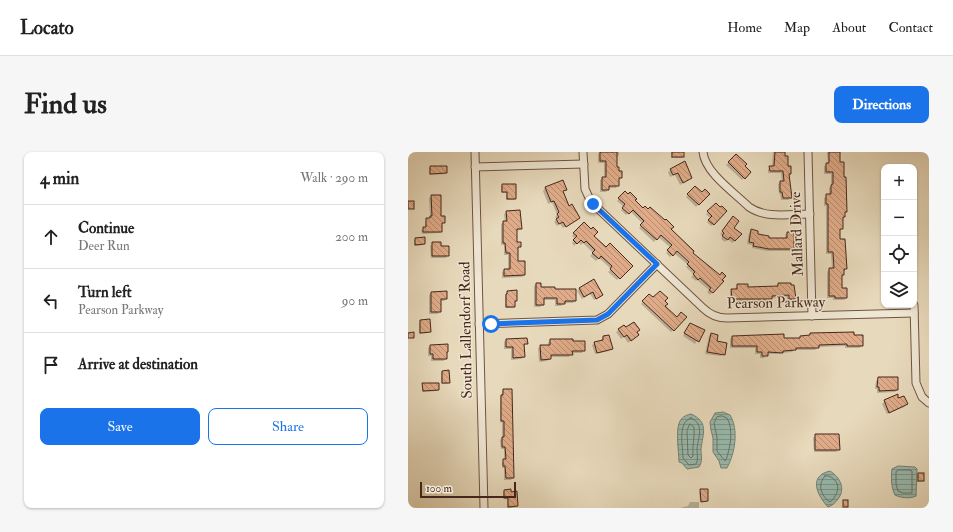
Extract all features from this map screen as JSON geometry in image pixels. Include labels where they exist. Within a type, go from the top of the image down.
[{"type":"street","name":"South Lallendorf Road","points":[[475,152],[484,508]]},
{"type":"street","name":"Pearson Parkway","points":[[583,152],[585,189],[590,200],[706,311],[716,316],[728,318],[914,313]]},
{"type":"street","points":[[703,152],[706,163],[711,170],[754,211],[769,215],[810,214]]},
{"type":"street","name":"Mallard Drive","points":[[808,152],[812,316]]},
{"type":"street","points":[[475,167],[584,164]]},
{"type":"street","points":[[479,324],[597,320],[608,314],[657,264]]},
{"type":"street","points":[[914,308],[916,383],[922,397],[929,403]]},
{"type":"water","points":[[723,412],[730,415],[733,421],[735,434],[734,449],[727,468],[721,468],[719,461],[713,452],[713,438],[710,422],[715,413]]},
{"type":"water","points":[[691,414],[697,417],[703,424],[704,428],[700,465],[699,467],[687,469],[682,463],[679,462],[678,430],[681,419]]},
{"type":"water","points":[[898,466],[915,467],[917,469],[916,496],[906,498],[895,495],[891,479],[892,469]]},
{"type":"water","points":[[830,471],[837,476],[842,487],[842,491],[836,502],[828,507],[818,492],[817,481],[823,473]]},
{"type":"building","points":[[600,152],[617,152],[617,167],[619,167],[619,171],[622,171],[622,178],[619,178],[619,186],[609,186],[609,190],[602,190],[602,177],[606,177],[606,161],[600,161]]},
{"type":"building","points":[[672,152],[684,152],[684,157],[672,157]]},
{"type":"building","points":[[775,152],[785,152],[785,156],[788,156],[788,166],[791,166],[791,174],[789,174],[792,198],[783,198],[782,192],[780,192],[780,181],[784,181],[783,171],[770,171],[769,166],[774,166]]},
{"type":"building","points":[[829,152],[840,152],[840,162],[844,162],[844,177],[846,177],[847,212],[845,212],[845,217],[843,217],[843,229],[840,229],[840,239],[845,239],[847,269],[844,269],[844,275],[842,275],[842,288],[847,288],[847,298],[835,298],[835,296],[829,296],[829,268],[834,268],[833,252],[828,252],[828,204],[826,204],[826,194],[831,194],[831,185],[833,184],[833,172],[826,172],[826,163],[829,163]]},
{"type":"building","points":[[736,154],[747,164],[745,166],[751,172],[745,179],[728,162]]},
{"type":"building","points":[[685,161],[692,178],[683,183],[678,173],[673,175],[670,169]]},
{"type":"building","points":[[430,166],[447,166],[447,173],[430,174]]},
{"type":"building","points":[[563,180],[567,190],[563,191],[569,206],[572,204],[580,218],[566,227],[563,222],[559,224],[556,219],[559,217],[557,214],[559,212],[554,201],[551,202],[545,187]]},
{"type":"building","points":[[502,184],[516,184],[516,199],[507,199],[507,192],[502,192]]},
{"type":"building","points":[[695,186],[702,192],[705,189],[710,194],[699,205],[687,194]]},
{"type":"building","points":[[625,191],[628,194],[630,192],[643,208],[645,206],[648,209],[650,207],[665,220],[666,219],[674,227],[671,229],[694,251],[693,253],[720,275],[722,272],[726,276],[722,280],[724,281],[713,293],[709,290],[711,288],[700,278],[698,280],[693,274],[695,272],[687,264],[689,262],[677,251],[673,256],[667,250],[672,245],[661,235],[657,240],[640,225],[644,221],[633,210],[629,214],[622,208],[625,204],[618,198]]},
{"type":"building","points":[[431,195],[441,195],[441,216],[445,216],[445,223],[442,223],[442,232],[423,232],[423,227],[426,227],[426,218],[430,218],[430,216],[432,216]]},
{"type":"building","points":[[408,201],[414,201],[414,209],[408,209]]},
{"type":"building","points":[[716,203],[727,211],[714,225],[708,220],[712,216],[707,211]]},
{"type":"building","points":[[520,210],[522,229],[517,229],[517,242],[521,242],[521,247],[518,247],[518,261],[525,261],[525,275],[504,276],[504,269],[510,269],[510,253],[506,253],[505,243],[503,243],[503,221],[507,221],[506,211]]},
{"type":"building","points":[[733,216],[739,221],[734,228],[742,234],[735,241],[730,237],[728,240],[722,236],[724,233],[722,231]]},
{"type":"building","points":[[584,222],[591,229],[593,227],[598,232],[594,236],[606,247],[610,243],[633,266],[620,279],[610,269],[612,266],[601,256],[599,259],[592,253],[595,250],[586,241],[584,243],[581,240],[577,244],[573,240],[577,236],[573,233]]},
{"type":"building","points":[[751,229],[758,231],[758,234],[769,236],[769,238],[787,238],[787,232],[794,232],[794,249],[769,249],[753,246],[754,243],[749,242]]},
{"type":"building","points":[[425,237],[425,244],[415,245],[415,238]]},
{"type":"building","points":[[432,242],[441,242],[441,246],[449,246],[449,256],[432,256]]},
{"type":"building","points":[[594,279],[603,295],[596,299],[593,292],[584,297],[579,288]]},
{"type":"building","points":[[536,283],[541,283],[541,287],[576,289],[576,301],[565,301],[565,304],[557,304],[557,298],[544,298],[544,305],[536,305]]},
{"type":"building","points":[[778,283],[791,283],[791,285],[794,285],[796,299],[789,299],[789,295],[772,296],[772,299],[732,299],[731,289],[737,289],[737,284],[748,284],[748,287],[778,286]]},
{"type":"building","points":[[517,290],[517,301],[515,301],[515,307],[506,307],[507,291]]},
{"type":"building","points":[[447,291],[447,299],[441,299],[441,312],[431,312],[431,292]]},
{"type":"building","points":[[660,291],[668,298],[665,301],[668,304],[665,306],[677,317],[681,312],[687,317],[674,331],[642,301],[649,294],[653,297]]},
{"type":"building","points":[[430,319],[431,332],[420,333],[420,320]]},
{"type":"building","points":[[634,322],[640,330],[637,332],[639,335],[631,341],[627,335],[624,337],[618,329],[624,325],[626,327]]},
{"type":"building","points":[[690,323],[705,330],[699,342],[684,333]]},
{"type":"building","points":[[414,332],[414,338],[408,338],[408,333]]},
{"type":"building","points":[[854,332],[854,335],[863,335],[863,346],[847,346],[847,344],[819,345],[819,348],[796,348],[796,350],[783,351],[783,353],[768,352],[768,356],[762,356],[762,352],[757,352],[757,346],[732,346],[732,336],[784,334],[784,338],[800,338],[800,336],[810,335],[810,333]]},
{"type":"building","points":[[711,333],[718,335],[717,341],[727,343],[725,355],[707,352]]},
{"type":"building","points":[[609,335],[613,349],[597,353],[594,342],[603,340],[603,336]]},
{"type":"building","points":[[527,338],[528,344],[524,344],[525,357],[513,358],[513,347],[506,347],[506,339]]},
{"type":"building","points":[[550,339],[573,339],[573,341],[585,341],[585,351],[572,351],[573,355],[551,355],[551,359],[541,360],[540,345],[550,345]]},
{"type":"building","points":[[448,344],[447,359],[433,359],[433,354],[430,354],[430,345]]},
{"type":"building","points":[[449,370],[450,383],[442,383],[442,371]]},
{"type":"building","points":[[878,377],[898,377],[898,390],[879,391],[879,387],[877,387]]},
{"type":"building","points":[[422,383],[439,383],[439,390],[423,391]]},
{"type":"building","points":[[503,389],[512,389],[514,478],[506,478],[505,466],[503,466],[503,459],[506,459],[505,447],[502,447],[502,437],[504,437],[504,421],[501,421],[501,395],[503,395]]},
{"type":"building","points":[[898,394],[898,398],[904,396],[908,404],[889,413],[884,400]]},
{"type":"building","points":[[815,434],[839,434],[840,450],[815,450]]},
{"type":"building","points":[[918,473],[924,473],[924,481],[918,481]]},
{"type":"building","points":[[511,489],[511,492],[517,491],[518,506],[508,507],[508,498],[504,498],[504,490]]},
{"type":"building","points":[[700,489],[708,489],[708,501],[701,502]]},
{"type":"building","points":[[843,500],[848,500],[848,507],[843,507]]},
{"type":"route","points":[[491,324],[597,320],[605,317],[657,264],[593,204]]}]
